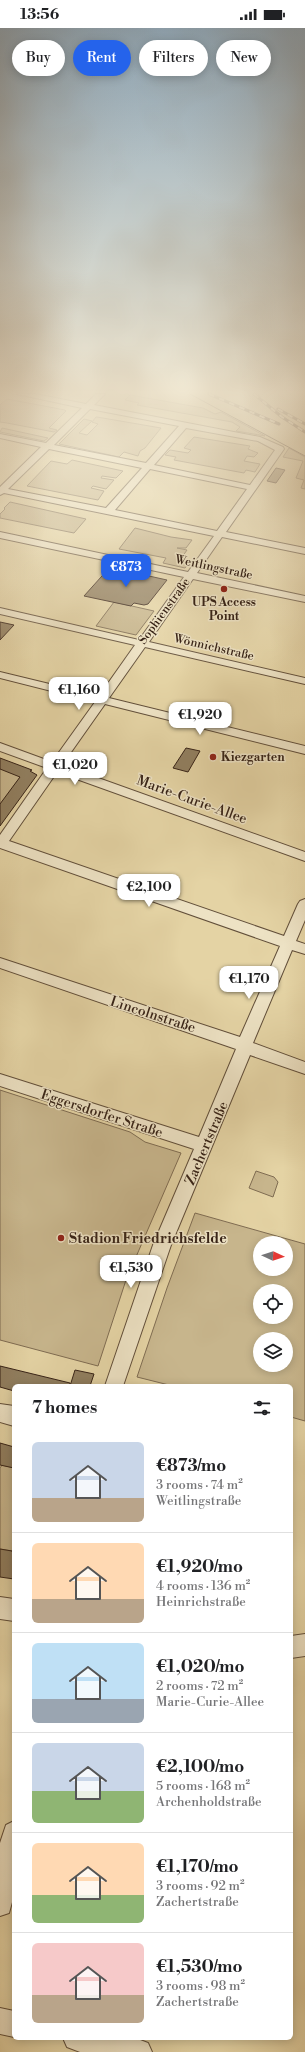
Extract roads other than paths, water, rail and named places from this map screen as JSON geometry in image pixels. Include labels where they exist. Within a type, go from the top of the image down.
[{"type":"street","points":[[108,512],[129,488]]},
{"type":"street","name":"Sophienstraße","points":[[0,843],[190,575],[254,488]]},
{"type":"street","points":[[0,491],[305,551]]},
{"type":"street","name":"Weitlingstraße","points":[[2,537],[305,599]]},
{"type":"street","name":"Wönnichstraße","points":[[0,611],[305,681]]},
{"type":"street","points":[[0,675],[305,750]]},
{"type":"street","name":"Marie-Curie-Allee","points":[[0,747],[305,857]]},
{"type":"street","points":[[0,843],[305,949]]},
{"type":"street","name":"Zachertstraße","points":[[115,1384],[162,1245],[205,1146],[245,1046],[305,904]]},
{"type":"street","name":"Lincolnstraße","points":[[0,963],[234,1040],[258,1052],[305,1068]]},
{"type":"street","name":"Eggersdorfer Straße","points":[[0,1080],[205,1146]]},
{"type":"street","points":[[0,1413],[12,1416]]},
{"type":"street","points":[[0,1608],[12,1610]]},
{"type":"street","points":[[293,1647],[305,1645]]},
{"type":"street","points":[[0,1904],[12,1843]]},
{"type":"street","points":[[0,2021],[12,2024]]},
{"type":"street","points":[[85,2040],[139,2052]]},
{"type":"place","name":"UPS Access Point","points":[[224,589]]},
{"type":"place","name":"Kiezgarten","points":[[213,757]]},
{"type":"place","name":"Stadion Friedrichsfelde","points":[[61,1238]]}]
